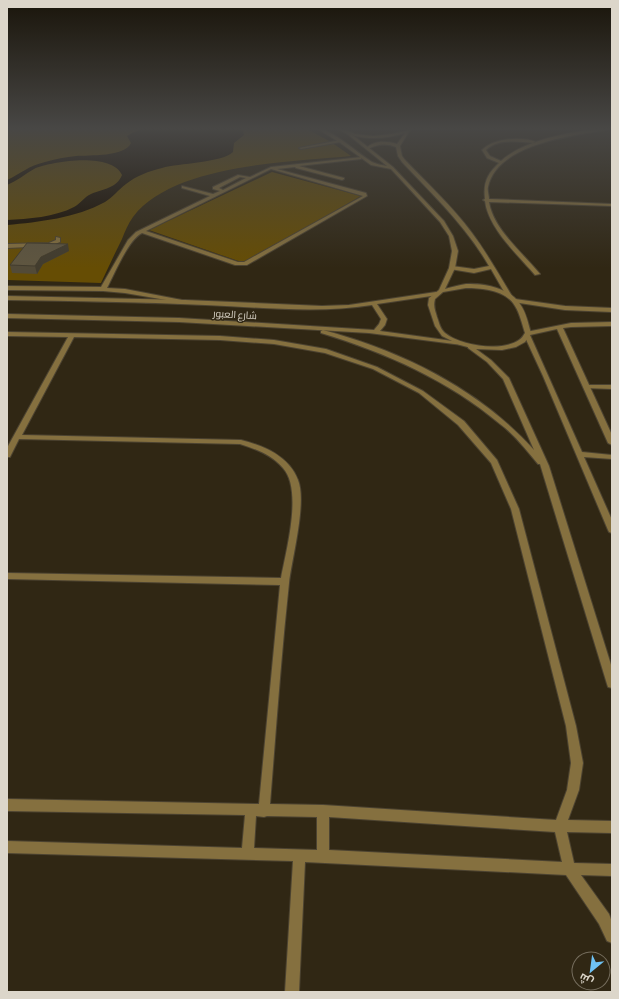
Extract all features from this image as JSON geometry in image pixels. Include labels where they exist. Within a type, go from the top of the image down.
[{"type":"street","points":[[103,289],[130,240],[142,231],[257,175]]},
{"type":"street","points":[[142,231],[237,264],[245,264],[365,196],[364,194],[295,175]]},
{"type":"street","points":[[325,175],[342,179]]},
{"type":"street","points":[[398,175],[442,221],[451,236],[455,251],[452,268],[430,303],[439,330],[452,340],[470,347],[502,348],[519,342],[527,334],[559,327],[612,324]]},
{"type":"street","points":[[416,175],[459,219],[482,250],[509,296],[518,306],[527,334],[612,530]]},
{"type":"street","points":[[491,175],[488,179],[485,189],[485,200],[492,217],[537,274]]},
{"type":"street","points":[[223,191],[215,188],[238,176],[250,178]]},
{"type":"street","points":[[184,188],[214,196]]},
{"type":"street","points":[[485,200],[612,205]]},
{"type":"street","points":[[7,246],[50,244],[56,242],[58,238]]},
{"type":"street","points":[[452,268],[474,271],[492,267]]},
{"type":"street","points":[[438,292],[456,286],[475,286],[494,290],[509,296]]},
{"type":"street","points":[[7,288],[103,289],[125,291],[185,302]]},
{"type":"street","name":"شارع العبور","points":[[7,298],[185,302],[322,308],[374,304],[438,292]]},
{"type":"street","points":[[514,301],[565,308],[612,310]]},
{"type":"street","points":[[374,304],[384,319],[382,326],[376,332]]},
{"type":"street","name":"شارع العبور","points":[[7,316],[179,320],[306,327],[376,332],[460,344]]},
{"type":"street","points":[[306,327],[359,342],[398,357],[459,389],[504,423],[545,466]]},
{"type":"street","points":[[559,327],[612,443]]},
{"type":"street","points":[[7,334],[250,340],[274,342],[326,351],[375,368],[421,392],[461,423],[494,462],[515,509],[571,726],[577,763],[573,790],[560,826],[569,869],[604,919],[612,936]]},
{"type":"street","points":[[7,455],[72,335]]},
{"type":"street","points":[[470,347],[489,361],[506,378],[545,466],[609,663],[612,684]]},
{"type":"street","points":[[587,387],[612,387]]},
{"type":"street","points":[[17,437],[213,440],[241,442],[266,450],[284,464],[295,482],[296,502],[285,582],[264,811]]},
{"type":"street","points":[[580,454],[612,457]]},
{"type":"street","points":[[7,576],[285,582]]},
{"type":"street","points":[[7,805],[323,812],[560,826],[612,827]]},
{"type":"street","points":[[247,854],[251,811]]},
{"type":"street","points":[[323,812],[323,856]]},
{"type":"street","points":[[7,847],[299,855],[612,870]]},
{"type":"street","points":[[292,992],[299,855]]},
{"type":"shaded area","points":[[7,175],[209,175],[175,186],[151,199],[133,217],[101,283],[7,280]]},
{"type":"shaded area","points":[[17,175],[25,175],[7,185],[7,180]]},
{"type":"shaded area","points":[[122,175],[141,175],[123,186],[105,202],[82,212],[70,216],[7,225],[7,220],[41,217],[74,207],[89,195],[109,188],[117,183]]},
{"type":"shaded area","points":[[266,175],[282,175],[361,196],[244,263],[149,230]]},
{"type":"building","points":[[27,243],[68,244],[41,257],[35,266],[10,265]]}]
